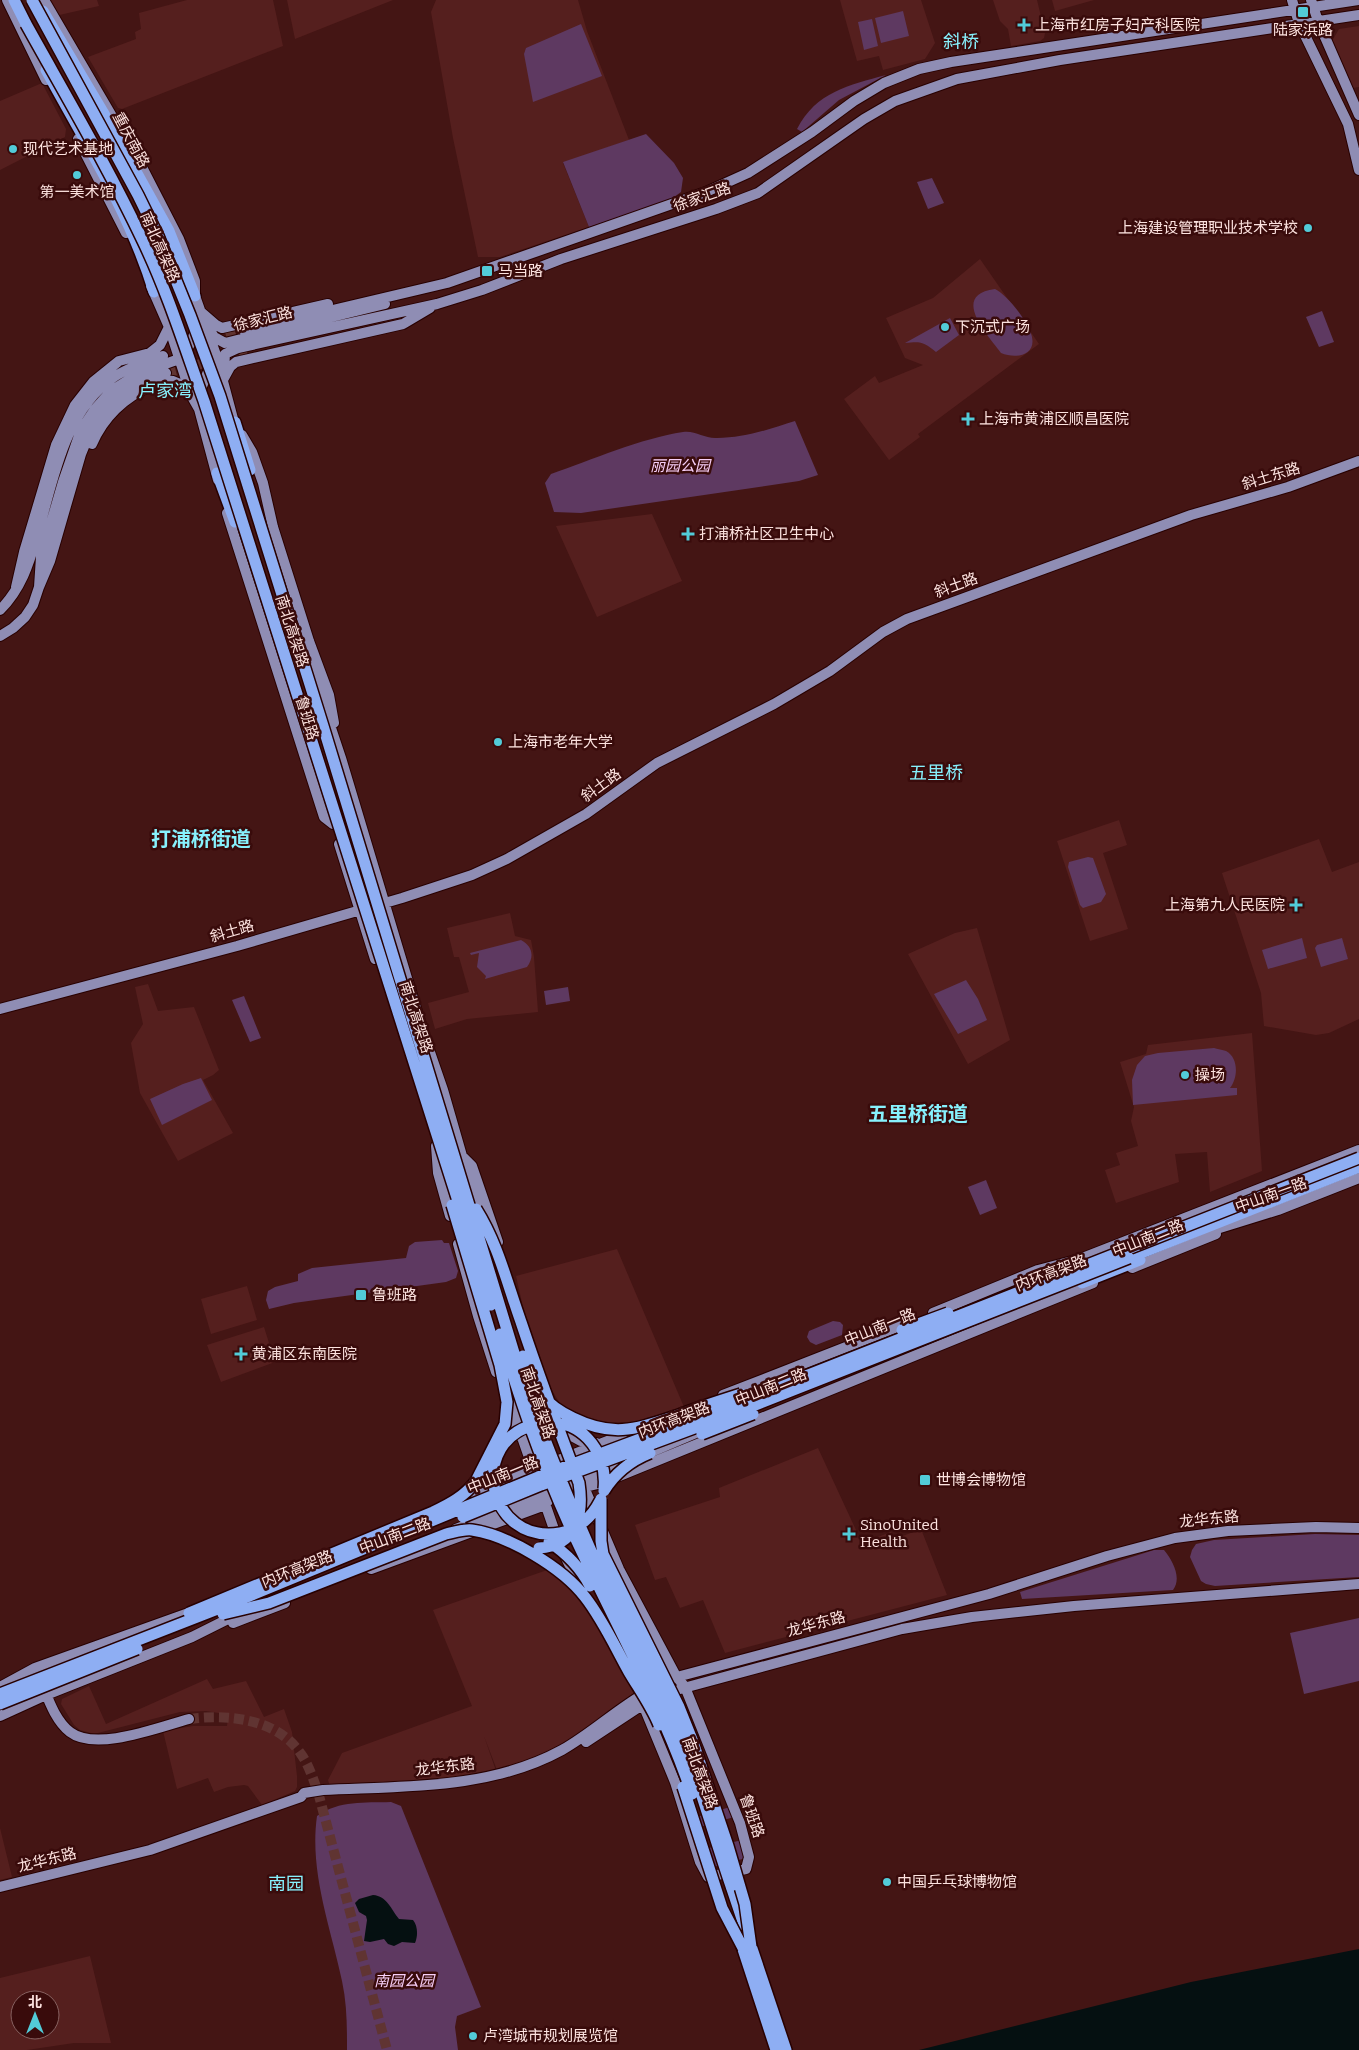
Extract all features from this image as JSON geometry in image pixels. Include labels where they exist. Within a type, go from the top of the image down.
[{"type":"highway","name":"南北高架路","points":[[12,0],[116,187],[144,243],[175,320],[204,401],[337,828],[441,1142],[519,1395],[538,1448],[572,1530],[665,1721],[786,2050]]},
{"type":"highway","points":[[34,0],[79,70],[169,231],[195,296]]},
{"type":"highway","name":"南北高架路","points":[[34,0],[158,236],[187,306],[220,396],[328,720],[441,1142]]},
{"type":"highway","points":[[26,24],[40,60],[139,247],[154,292]]},
{"type":"highway","points":[[235,422],[328,720]]},
{"type":"highway","points":[[217,473],[235,522],[315,772],[337,828]]},
{"type":"highway","points":[[441,1142],[489,1230],[505,1270],[532,1356],[579,1483],[581,1496],[576,1526],[560,1543],[544,1548],[515,1545]]},
{"type":"highway","points":[[441,1142],[446,1182],[460,1236],[506,1389],[505,1424],[494,1470],[494,1492],[499,1504],[514,1522],[559,1549],[583,1573],[630,1663],[657,1720],[680,1777],[722,1908],[747,1948]]},
{"type":"highway","name":"内环高架路","points":[[0,1694],[343,1558],[538,1477],[737,1403],[1359,1158]]},
{"type":"highway","name":"内环高架路","points":[[0,1704],[541,1485],[650,1446],[1359,1167]]},
{"type":"highway","points":[[476,1209],[525,1363],[537,1389],[568,1426]]},
{"type":"highway","points":[[528,1530],[552,1534],[572,1530],[592,1514],[616,1475],[641,1457],[1225,1227]]},
{"type":"highway","points":[[1082,1283],[1129,1258]]},
{"type":"highway","points":[[583,1434],[641,1428],[746,1392],[933,1317],[1028,1288]]},
{"type":"highway","points":[[796,1389],[852,1374]]},
{"type":"highway","points":[[552,1407],[588,1425],[617,1430]]},
{"type":"highway","points":[[116,1648],[218,1600],[433,1512],[471,1488],[500,1450],[519,1431],[533,1425],[552,1422],[568,1426],[583,1434],[595,1446],[603,1462],[605,1476],[602,1495],[602,1541],[604,1554],[679,1707],[693,1742],[728,1846],[744,1904],[747,1948]]},
{"type":"highway","points":[[481,1473],[505,1424]]},
{"type":"highway","points":[[223,1614],[269,1603],[424,1542],[458,1531],[484,1532],[515,1545],[567,1578],[585,1596],[604,1624],[657,1720]]},
{"type":"highway","name":"南北高架路","points":[[747,1948],[776,2050]]},
{"type":"main road","points":[[7,0],[28,45],[127,234],[169,327],[179,359]]},
{"type":"main road","points":[[12,0],[138,236],[152,274],[154,292]]},
{"type":"main road","name":"重庆南路","points":[[34,0],[107,127],[165,234],[188,292],[195,296]]},
{"type":"main road","name":"重庆南路","points":[[44,0],[144,170],[179,239],[195,281],[195,296],[199,310],[216,355]]},
{"type":"main road","points":[[1359,0],[1293,5],[1299,23],[1348,124],[1359,170]]},
{"type":"main road","points":[[1312,4],[1359,115]]},
{"type":"main road","name":"徐家汇路","points":[[244,332],[447,283],[723,185],[776,156],[854,101],[884,83],[919,69],[951,62],[1293,5]]},
{"type":"main road","points":[[1299,23],[1359,15]]},
{"type":"main road","name":"徐家汇路","points":[[223,379],[230,367],[236,362],[403,324],[437,304],[482,290],[561,260],[716,210],[758,193],[864,119],[895,101],[957,79],[1060,60],[1299,23]]},
{"type":"main road","points":[[199,310],[222,328],[421,283],[447,283]]},
{"type":"main road","name":"徐家汇路","points":[[199,310],[214,337],[225,343],[235,342],[430,293],[447,283]]},
{"type":"main road","points":[[248,352],[395,319],[437,304]]},
{"type":"main road","points":[[39,587],[41,557],[63,482],[81,430],[95,409],[111,391],[138,374],[179,359],[189,348],[194,336],[199,310]]},
{"type":"main road","points":[[0,610],[8,602],[16,587],[24,552],[56,445],[75,404],[93,382],[119,361],[150,353],[160,345],[169,327]]},
{"type":"main road","points":[[199,409],[199,395],[208,369],[216,355],[224,347],[235,342]]},
{"type":"main road","name":"鲁班路","points":[[216,355],[235,422],[238,442],[340,758],[424,1035],[443,1090],[462,1156],[464,1170],[502,1276],[518,1331],[554,1426],[570,1458],[579,1484],[619,1568],[676,1676],[685,1687],[745,1840],[749,1857],[746,1869],[708,1878],[700,1862],[675,1782],[641,1701],[572,1571],[557,1538],[543,1500],[540,1473],[529,1458],[523,1440],[512,1419],[478,1316],[438,1174],[441,1142],[429,1117],[359,910],[337,828],[274,628],[225,484],[217,473]]},
{"type":"main road","points":[[16,587],[23,580],[28,570],[64,444],[83,408],[97,391],[114,377],[135,366],[163,356]]},
{"type":"main road","name":"鲁班路","points":[[179,359],[191,395],[199,409],[217,473],[221,497],[270,646],[301,749],[324,817],[337,828]]},
{"type":"main road","points":[[0,636],[13,628],[34,605],[39,587],[50,562],[81,454],[92,427],[112,402],[125,391],[142,381],[166,373]]},
{"type":"main road","points":[[39,587],[54,565],[87,453],[95,436],[110,415],[118,406],[137,392],[162,382],[171,381],[179,383],[191,395]]},
{"type":"main road","name":"鲁班路","points":[[235,422],[252,452],[263,483],[273,527],[329,695],[328,720],[344,803],[334,806],[329,802]]},
{"type":"main road","name":"斜土东路","points":[[1191,515],[1288,487],[1359,461]]},
{"type":"main road","name":"斜土路","points":[[0,1009],[237,946],[385,903],[472,875],[523,850],[586,814],[657,762],[774,704],[830,671],[883,632],[907,619],[1191,515]]},
{"type":"main road","points":[[270,646],[274,628]]},
{"type":"main road","name":"鲁班路","points":[[340,780],[348,802],[353,804]]},
{"type":"main road","name":"中山南一路","points":[[570,1458],[1038,1270],[1080,1259],[1359,1150]]},
{"type":"main road","name":"中山南一路","points":[[579,1484],[602,1483],[788,1408],[886,1366],[1220,1232],[1225,1227],[1278,1210],[1359,1178]]},
{"type":"main road","name":"中山南一路","points":[[570,1458],[588,1456],[878,1345],[1008,1291],[1062,1271],[1080,1259]]},
{"type":"main road","points":[[542,1393],[558,1409],[607,1430],[625,1432],[637,1430]]},
{"type":"main road","points":[[554,1426],[582,1441],[602,1444]]},
{"type":"main road","name":"中山南二路","points":[[0,1687],[35,1668],[242,1594],[251,1582],[385,1527],[516,1478],[540,1473],[570,1458]]},
{"type":"main road","points":[[540,1473],[563,1482],[579,1484]]},
{"type":"main road","name":"中山南一路","points":[[242,1594],[483,1500],[540,1473]]},
{"type":"main road","points":[[483,1500],[516,1478]]},
{"type":"main road","name":"中山南二路","points":[[0,1716],[46,1695],[192,1636],[268,1602],[482,1519],[543,1500],[549,1500],[579,1484]]},
{"type":"main road","name":"中山南二路","points":[[192,1636],[218,1629],[381,1565],[519,1515],[543,1500]]},
{"type":"main road","points":[[482,1519],[519,1515]]},
{"type":"main road","name":"龙华东路","points":[[0,1888],[150,1850],[301,1797],[304,1793],[323,1790],[449,1784],[499,1774],[560,1751],[641,1701],[676,1676],[990,1594],[1107,1556],[1175,1538],[1228,1531],[1316,1527],[1359,1528]]},
{"type":"main road","name":"龙华东路","points":[[641,1701],[685,1687],[902,1629],[972,1617],[1074,1606],[1359,1584]]},
{"type":"main road","points":[[35,1668],[46,1695],[62,1724],[71,1733],[88,1739],[106,1740],[189,1719]]},
{"type":"shaded area","points":[[49,0],[97,0],[99,6],[55,16]]},
{"type":"shaded area","points":[[187,0],[273,0],[283,46],[122,109],[118,108],[88,57],[136,39],[135,32],[141,29],[139,13]]},
{"type":"shaded area","points":[[287,0],[393,0],[295,39]]},
{"type":"shaded area","points":[[436,0],[578,0],[587,31],[629,140],[563,163],[589,227],[500,257],[478,257],[453,138],[431,12]]},
{"type":"shaded area","points":[[840,0],[921,0],[935,43],[925,59],[883,70],[879,56],[857,61]]},
{"type":"shaded area","name":"上海市红房子妇产科医院","points":[[993,0],[1037,0],[1045,33],[1044,38],[1040,41],[1011,46],[1008,29],[1000,21]]},
{"type":"shaded area","name":"上海市红房子妇产科医院","points":[[1052,0],[1094,0],[1055,11]]},
{"type":"shaded area","points":[[1359,26],[1359,87],[1353,88],[1332,41],[1339,29]]},
{"type":"shaded area","points":[[42,83],[66,129],[65,137],[0,170],[0,101]]},
{"type":"shaded area","points":[[980,259],[1039,344],[918,434],[920,437],[889,460],[844,399],[875,376],[879,383],[923,365],[905,358],[886,318],[933,298]]},
{"type":"shaded area","points":[[652,514],[682,581],[597,617],[556,526]]},
{"type":"shaded area","points":[[1119,820],[1127,845],[1103,853],[1128,929],[1090,941],[1057,841]]},
{"type":"shaded area","name":"上海第九人民医院","points":[[1319,839],[1332,872],[1359,862],[1359,1019],[1329,1033],[1316,1035],[1264,1026],[1261,993],[1222,873]]},
{"type":"shaded area","points":[[510,913],[515,936],[531,940],[538,1012],[467,1019],[435,1029],[428,1003],[469,992],[459,957],[454,957],[447,928]]},
{"type":"shaded area","points":[[977,928],[1010,1040],[968,1064],[908,954],[955,933]]},
{"type":"shaded area","points":[[148,984],[158,1011],[194,1007],[219,1070],[203,1080],[233,1133],[178,1161],[140,1093],[131,1043],[143,1024],[135,987]]},
{"type":"shaded area","points":[[1252,1033],[1262,1171],[1210,1192],[1207,1152],[1175,1154],[1179,1182],[1116,1203],[1105,1170],[1120,1165],[1116,1153],[1138,1146],[1131,1121],[1134,1107],[1120,1062],[1146,1054],[1148,1045]]},
{"type":"shaded area","points":[[617,1249],[684,1407],[640,1425],[618,1426],[594,1423],[564,1409],[550,1387],[523,1307],[516,1276]]},
{"type":"shaded area","points":[[247,1286],[257,1320],[211,1334],[201,1299]]},
{"type":"shaded area","name":"黄浦区东南医院","points":[[264,1327],[275,1362],[221,1382],[207,1345]]},
{"type":"shaded area","points":[[818,1448],[862,1543],[891,1532],[895,1539],[921,1529],[947,1595],[725,1653],[703,1600],[680,1608],[666,1577],[655,1580],[635,1525],[720,1497],[719,1488]]},
{"type":"shaded area","points":[[550,1569],[587,1604],[634,1694],[579,1736],[525,1762],[497,1770],[484,1736],[496,1771],[462,1780],[330,1787],[328,1780],[342,1753],[472,1706],[433,1610]]},
{"type":"shaded area","points":[[207,1679],[213,1689],[246,1681],[264,1717],[284,1709],[292,1732],[297,1776],[295,1791],[262,1805],[248,1786],[228,1787],[214,1792],[208,1778],[177,1789],[163,1731],[193,1726],[227,1726],[228,1717],[225,1714],[206,1711],[180,1712],[94,1734],[80,1730],[74,1725],[61,1704],[62,1699],[89,1686],[106,1724]]},
{"type":"shaded area","points":[[0,1828],[12,1877],[0,1880]]},
{"type":"shaded area","points":[[373,1895],[385,1900],[399,1919],[413,1920],[417,1931],[415,1943],[402,1942],[394,1946],[388,1944],[384,1939],[370,1942],[364,1941],[367,1920],[366,1916],[359,1912],[355,1903],[359,1899]]},
{"type":"shaded area","points":[[1359,1949],[1359,2050],[919,2050],[1191,1982]]},
{"type":"shaded area","points":[[90,1956],[111,2043],[74,2043],[27,2050],[0,2050],[0,1978]]},
{"type":"green space","points":[[903,11],[909,36],[881,43],[875,18]]},
{"type":"green space","points":[[872,19],[878,46],[864,50],[858,22]]},
{"type":"green space","points":[[581,24],[602,76],[533,102],[524,54],[526,48]]},
{"type":"green space","points":[[886,75],[839,100],[802,132],[797,129],[805,116],[824,98],[859,82]]},
{"type":"green space","points":[[646,134],[674,163],[683,178],[681,192],[670,200],[589,227],[563,162]]},
{"type":"green space","points":[[932,178],[944,203],[928,209],[917,182]]},
{"type":"green space","points":[[995,289],[1010,301],[1028,326],[1032,345],[1026,353],[1014,356],[1001,353],[976,316],[973,307],[975,299],[982,293]]},
{"type":"green space","points":[[1322,311],[1334,342],[1319,347],[1306,317]]},
{"type":"green space","name":"下沉式广场","points":[[950,318],[959,335],[936,352],[922,343],[905,343]]},
{"type":"green space","name":"丽园公园","points":[[795,421],[818,475],[799,481],[581,513],[554,512],[545,483],[551,474],[634,444],[667,435],[692,432],[713,438],[727,438]]},
{"type":"green space","points":[[1088,857],[1093,858],[1106,894],[1101,902],[1083,908],[1080,905],[1068,867],[1069,862]]},
{"type":"green space","points":[[1302,938],[1307,958],[1268,969],[1262,950]]},
{"type":"green space","points":[[1342,938],[1348,959],[1321,967],[1315,948],[1317,945]]},
{"type":"green space","points":[[521,940],[528,945],[532,955],[527,967],[485,979],[486,976],[477,967],[479,953],[471,955],[470,953]]},
{"type":"green space","points":[[966,980],[978,999],[987,1020],[958,1034],[934,994]]},
{"type":"green space","points":[[568,987],[570,1001],[546,1005],[544,991]]},
{"type":"green space","points":[[244,996],[261,1038],[250,1042],[232,1000]]},
{"type":"green space","name":"操场","points":[[1214,1048],[1226,1051],[1233,1058],[1236,1074],[1230,1088],[1237,1088],[1237,1095],[1133,1105],[1132,1080],[1137,1065],[1145,1056]]},
{"type":"green space","points":[[201,1078],[212,1100],[162,1125],[150,1099]]},
{"type":"green space","points":[[986,1180],[997,1208],[980,1215],[968,1187]]},
{"type":"green space","points":[[442,1240],[444,1243],[449,1243],[458,1271],[456,1278],[446,1282],[294,1303],[269,1309],[266,1300],[268,1291],[275,1287],[298,1281],[298,1274],[312,1268],[406,1258],[409,1246],[415,1242]]},
{"type":"green space","points":[[833,1321],[840,1322],[843,1325],[842,1335],[816,1345],[810,1342],[807,1337],[809,1331]]},
{"type":"green space","points":[[1315,1534],[1359,1535],[1359,1577],[1215,1586],[1201,1581],[1190,1557],[1196,1544],[1214,1540]]},
{"type":"green space","points":[[1154,1550],[1164,1550],[1173,1564],[1177,1580],[1173,1590],[1022,1599],[1020,1592]]},
{"type":"green space","points":[[1359,1618],[1359,1681],[1304,1694],[1290,1633]]},
{"type":"green space","name":"南园公园","points":[[391,1802],[401,1806],[481,2007],[457,2016],[455,2027],[458,2050],[347,2050],[344,1990],[318,1879],[315,1837],[317,1816],[334,1807],[343,1805]]},
{"type":"green space","points":[[730,1807],[734,1817],[693,1829],[690,1819]]},
{"type":"green space","points":[[742,1840],[746,1858],[706,1869],[701,1850]]},
{"type":"tunnel","points":[[212,341],[244,331]]},
{"type":"tunnel","points":[[166,373],[247,352]]},
{"type":"tunnel","points":[[189,1719],[235,1718],[265,1726],[291,1742],[304,1758],[318,1792],[387,2050]]},
{"type":"place","name":"陆家浜路","points":[[1303,12]]},
{"type":"place","name":"上海市红房子妇产科医院","points":[[1024,25]]},
{"type":"place","name":"现代艺术基地","points":[[13,149]]},
{"type":"place","name":"第一美术馆","points":[[77,175]]},
{"type":"place","name":"上海建设管理职业技术学校","points":[[1308,228]]},
{"type":"place","name":"马当路","points":[[487,271]]},
{"type":"place","name":"下沉式广场","points":[[945,327]]},
{"type":"place","name":"上海市黄浦区顺昌医院","points":[[968,419]]},
{"type":"place","name":"打浦桥社区卫生中心","points":[[688,534]]},
{"type":"place","name":"上海市老年大学","points":[[498,742]]},
{"type":"place","name":"上海第九人民医院","points":[[1296,905]]},
{"type":"place","name":"操场","points":[[1185,1075]]},
{"type":"place","name":"鲁班路","points":[[361,1295]]},
{"type":"place","name":"黄浦区东南医院","points":[[241,1354]]},
{"type":"place","name":"世博会博物馆","points":[[925,1480]]},
{"type":"place","name":"SinoUnited Health","points":[[849,1534]]},
{"type":"place","name":"中国乒乓球博物馆","points":[[887,1882]]},
{"type":"place","name":"卢湾城市规划展览馆","points":[[473,2036]]},
{"type":"district","name":"斜桥","points":[[961,42]]},
{"type":"district","name":"卢家湾","points":[[165,391]]},
{"type":"district","name":"五里桥","points":[[936,773]]},
{"type":"district","name":"打浦桥街道","points":[[201,839]]},
{"type":"district","name":"五里桥街道","points":[[918,1114]]},
{"type":"district","name":"南园","points":[[286,1884]]}]
